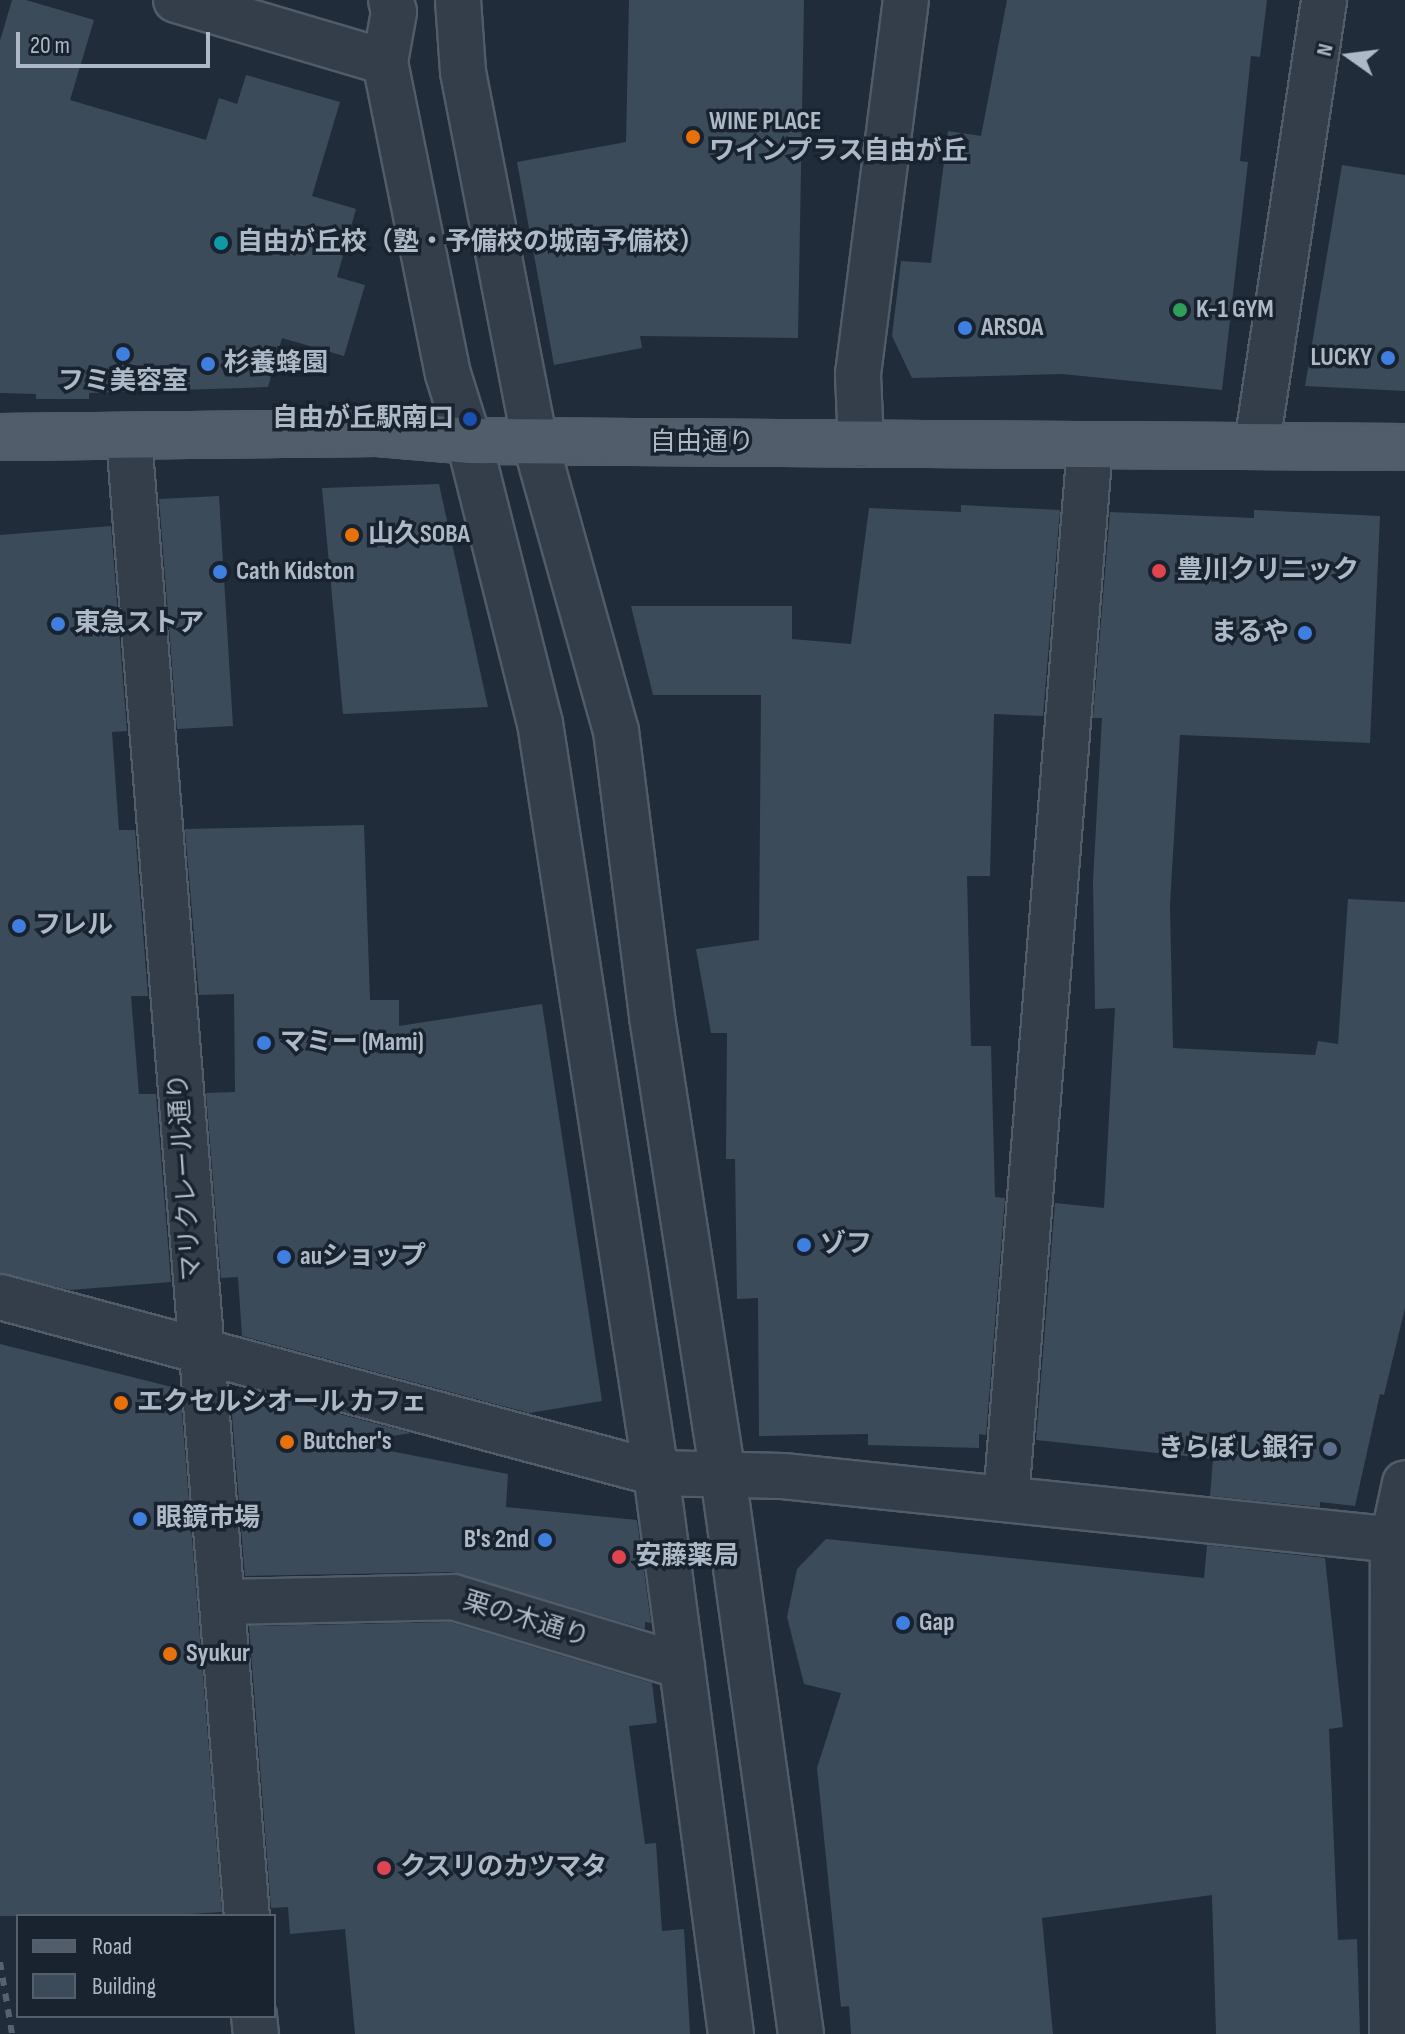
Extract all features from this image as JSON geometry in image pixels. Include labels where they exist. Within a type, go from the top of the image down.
[{"type":"main road","name":"自由通り","points":[[0,437],[378,433],[469,441],[1405,447]]},
{"type":"street","points":[[176,0],[385,62]]},
{"type":"street","points":[[391,0],[394,12],[385,62],[448,374],[469,441],[540,723],[656,1473],[731,2034]]},
{"type":"street","points":[[458,0],[463,72],[535,441],[616,731],[652,1017],[723,1475],[801,2034]]},
{"type":"street","points":[[861,444],[858,374],[906,0]]},
{"type":"street","points":[[1257,444],[1324,0]]},
{"type":"street","name":"マリクレール通り","points":[[129,438],[247,1914]]},
{"type":"street","points":[[1006,1499],[1090,446]]},
{"type":"street","points":[[0,1297],[656,1473],[783,1476],[1399,1540]]},
{"type":"street","points":[[1392,2034],[1399,1540],[1405,1483]]},
{"type":"street","name":"栗の木通り","points":[[222,1602],[453,1597],[682,1666]]},
{"type":"building","points":[[12,0],[26,0],[94,20],[70,100],[206,140],[219,98],[237,104],[246,75],[340,102],[312,196],[356,209],[337,277],[365,285],[344,356],[282,338],[268,387],[89,393],[89,399],[36,399],[36,394],[0,393],[0,41]]},
{"type":"building","points":[[629,0],[804,0],[798,338],[640,336],[642,348],[554,365],[517,162],[626,142]]},
{"type":"building","points":[[1007,0],[1267,0],[1260,57],[1251,56],[1240,161],[1248,162],[1222,390],[1062,374],[912,378],[892,336],[901,261],[931,263],[948,131],[981,136]]},
{"type":"building","points":[[1342,165],[1405,175],[1405,391],[1305,386]]},
{"type":"building","points":[[439,484],[488,707],[343,714],[322,488]]},
{"type":"building","points":[[219,496],[233,726],[177,729],[159,499]]},
{"type":"building","points":[[961,505],[1060,510],[1043,716],[994,714],[990,876],[967,876],[971,1046],[991,1046],[995,1197],[1005,1198],[986,1435],[979,1434],[979,1448],[868,1445],[868,1434],[759,1436],[758,1298],[737,1299],[735,1159],[726,1159],[727,1033],[711,1033],[696,949],[759,940],[761,695],[653,695],[631,606],[792,606],[792,639],[851,644],[869,508],[961,512]]},
{"type":"building","points":[[1254,510],[1380,516],[1370,743],[1180,735],[1170,905],[1173,1048],[1315,1055],[1318,1041],[1338,1044],[1348,899],[1405,902],[1405,1308],[1384,1395],[1380,1394],[1355,1506],[1320,1502],[1320,1507],[1210,1496],[1213,1459],[1036,1440],[1055,1203],[1104,1208],[1115,1008],[1095,1009],[1093,881],[1102,718],[1093,718],[1110,512],[1254,518]]},
{"type":"building","points":[[111,526],[127,731],[112,732],[119,830],[135,830],[148,996],[131,996],[139,1094],[156,1094],[171,1282],[70,1290],[0,1273],[0,535]]},
{"type":"building","points":[[364,825],[370,1000],[399,1000],[399,1026],[542,1004],[602,1401],[529,1413],[242,1336],[238,1277],[221,1278],[206,1093],[235,1092],[234,994],[199,995],[185,829]]},
{"type":"building","points":[[0,1344],[180,1389],[222,1912],[0,1916]]},
{"type":"building","points":[[245,1389],[411,1433],[349,1443],[508,1474],[506,1507],[637,1520],[651,1623],[645,1622],[645,1629],[453,1572],[245,1576],[231,1402],[247,1406]]},
{"type":"building","points":[[826,1539],[1204,1578],[1207,1545],[1325,1558],[1343,1727],[1329,1729],[1338,1940],[1357,1939],[1360,2034],[1216,2034],[1212,1895],[1042,1918],[1053,2034],[851,2034],[849,2006],[841,2007],[817,1768],[841,1693],[804,1684],[787,1617],[797,1569]]},
{"type":"building","points":[[450,1622],[652,1683],[657,1723],[629,1726],[645,1844],[656,1843],[662,1931],[684,1929],[690,2034],[355,2034],[345,1929],[290,1934],[288,1907],[271,1908],[249,1626]]},
{"type":"railway","points":[[0,1962],[12,2034]]},
{"type":"place","name":"WINE PLACE ワインプラス自由が丘","points":[[693,137]]},
{"type":"place","name":"自由が丘校（塾・予備校の城南予備校）","points":[[221,243]]},
{"type":"place","name":"K-1 GYM","points":[[1180,310]]},
{"type":"place","name":"ARSOA","points":[[965,328]]},
{"type":"place","name":"フミ美容室","points":[[123,354]]},
{"type":"place","name":"LUCKY","points":[[1388,358]]},
{"type":"place","name":"杉養蜂園","points":[[208,364]]},
{"type":"place","name":"自由が丘駅南口","points":[[470,419]]},
{"type":"place","name":"山久SOBA","points":[[352,535]]},
{"type":"place","name":"豊川クリニック","points":[[1159,571]]},
{"type":"place","name":"Cath Kidston","points":[[220,572]]},
{"type":"place","name":"東急ストア","points":[[58,624]]},
{"type":"place","name":"まるや","points":[[1305,633]]},
{"type":"place","name":"フレル","points":[[19,926]]},
{"type":"place","name":"マミー (Mami)","points":[[264,1043]]},
{"type":"place","name":"ゾフ","points":[[804,1245]]},
{"type":"place","name":"auショップ","points":[[284,1257]]},
{"type":"place","name":"エクセルシオール カフェ","points":[[121,1403]]},
{"type":"place","name":"Butcher's","points":[[287,1442]]},
{"type":"place","name":"きらぼし銀行","points":[[1330,1449]]},
{"type":"place","name":"眼鏡市場","points":[[140,1519]]},
{"type":"place","name":"B's 2nd","points":[[545,1540]]},
{"type":"place","name":"安藤薬局","points":[[619,1557]]},
{"type":"place","name":"Gap","points":[[903,1623]]},
{"type":"place","name":"Syukur","points":[[170,1654]]},
{"type":"place","name":"クスリのカツマタ","points":[[384,1868]]}]
